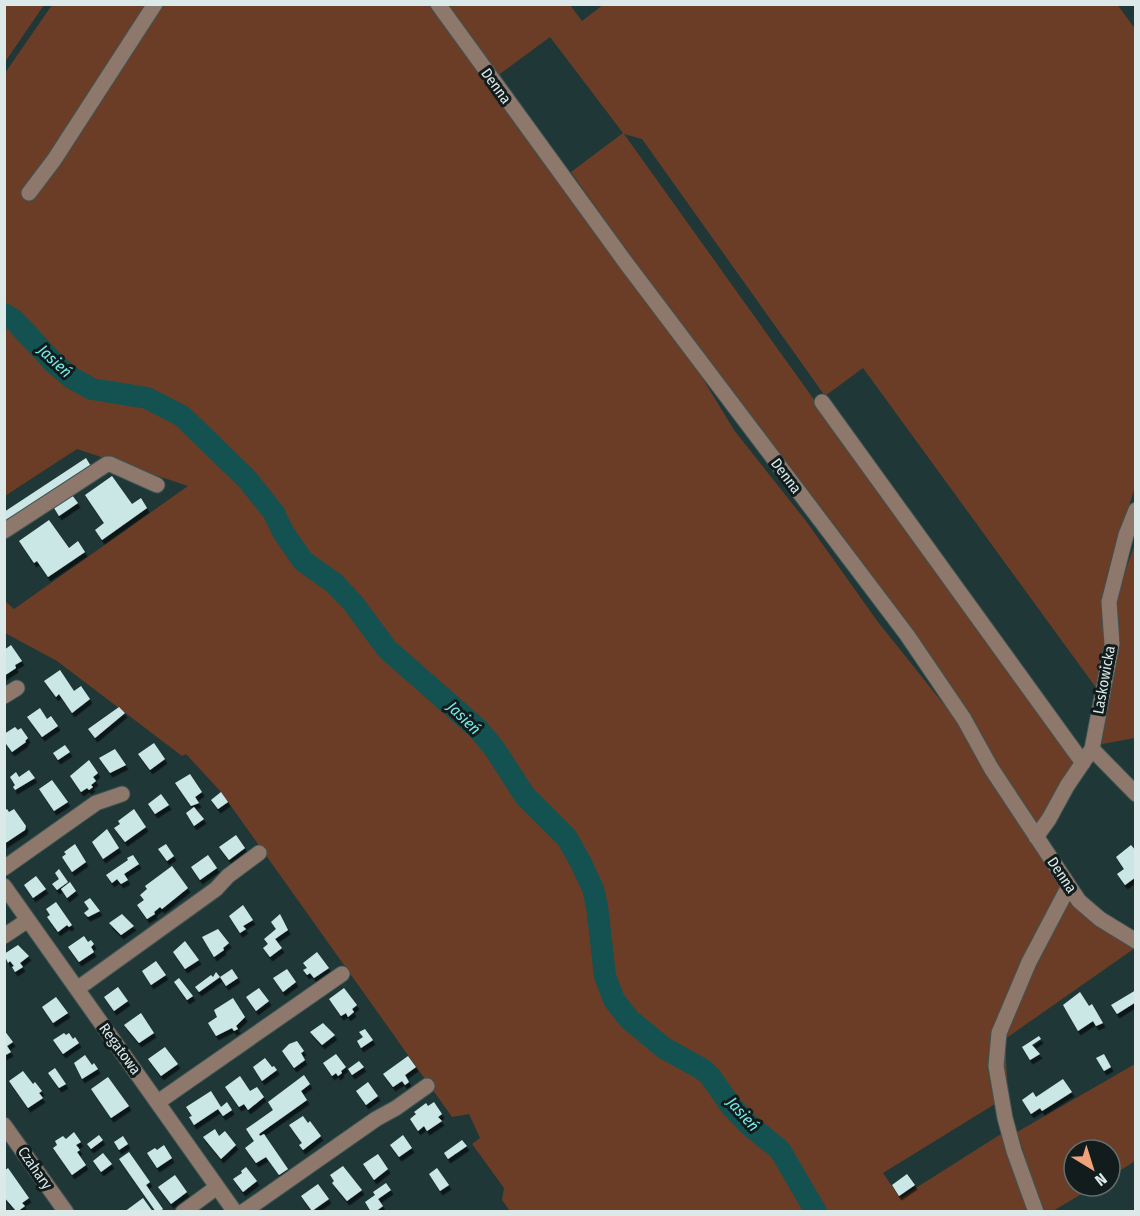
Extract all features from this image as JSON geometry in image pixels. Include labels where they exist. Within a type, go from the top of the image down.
[{"type":"street","points":[[29,193],[54,160],[155,4]]},
{"type":"street","name":"Denna","points":[[438,4],[626,263],[907,635],[964,719],[991,768],[1079,901],[1100,919],[1136,941]]},
{"type":"street","points":[[822,402],[1083,763]]},
{"type":"street","points":[[4,531],[107,464],[157,485]]},
{"type":"street","name":"Laskowicka","points":[[1036,837],[1092,749],[1112,644],[1109,602],[1126,535],[1136,510]]},
{"type":"street","points":[[1092,749],[1136,794]]},
{"type":"street","points":[[4,868],[96,803],[122,794]]},
{"type":"street","points":[[77,988],[216,889],[228,876],[259,853]]},
{"type":"street","name":"Regatowa","points":[[4,886],[235,1212]]},
{"type":"street","points":[[1036,1212],[1005,1118],[996,1066],[999,1033],[1029,962],[1069,886]]},
{"type":"street","points":[[4,936],[28,920]]},
{"type":"street","points":[[158,1102],[342,974]]},
{"type":"street","points":[[243,1212],[427,1086]]},
{"type":"street","name":"Czahary","points":[[4,1125],[66,1212]]},
{"type":"street","points":[[183,1212],[217,1187]]},
{"type":"shaded area","points":[[604,4],[1117,4],[1135,29],[1135,487],[1108,572],[1104,642],[1097,689],[863,368],[825,396],[642,139],[624,134],[1074,763],[1039,823],[1033,822],[953,691],[842,535],[661,299],[571,172],[623,133],[550,37],[497,76],[444,5],[570,5],[582,21]]},
{"type":"shaded area","points":[[4,5],[44,5],[5,62]]},
{"type":"shaded area","points":[[52,5],[432,5],[660,308],[734,430],[806,521],[878,622],[958,722],[1075,905],[1135,948],[1005,1039],[1008,1096],[883,1173],[900,1198],[1001,1134],[1028,1211],[510,1211],[502,1200],[504,1188],[472,1144],[480,1138],[469,1114],[452,1117],[221,792],[186,754],[182,756],[57,661],[5,633],[5,601],[14,609],[188,486],[77,449],[5,496],[5,73]]},
{"type":"shaded area","points":[[1135,544],[1135,738],[1102,744],[1103,697],[1112,607]]},
{"type":"shaded area","points":[[1135,1064],[1135,1161],[1122,1169],[1122,1138],[1062,1138],[1062,1198],[1075,1198],[1053,1211],[1042,1211],[1017,1132]]},
{"type":"building","points":[[86,458],[92,468],[4,523],[4,512]]},
{"type":"building","points":[[112,476],[132,504],[141,498],[147,508],[102,540],[95,530],[104,523],[85,495]]},
{"type":"building","points":[[72,495],[78,503],[59,516],[54,508]]},
{"type":"building","points":[[49,520],[69,548],[78,541],[85,552],[48,577],[37,561],[34,563],[19,541]]},
{"type":"building","points":[[11,645],[22,661],[4,676],[4,650]]},
{"type":"building","points":[[60,670],[74,691],[81,686],[90,699],[72,713],[59,694],[56,697],[44,681]]},
{"type":"building","points":[[119,707],[125,713],[95,738],[88,729]]},
{"type":"building","points":[[40,708],[47,719],[51,716],[58,726],[42,737],[27,717]]},
{"type":"building","points":[[15,727],[18,730],[21,728],[28,738],[12,752],[4,741],[4,734]]},
{"type":"building","points":[[154,743],[165,759],[150,770],[138,754]]},
{"type":"building","points":[[65,745],[70,752],[58,760],[53,753]]},
{"type":"building","points":[[115,749],[126,765],[110,773],[99,758]]},
{"type":"building","points":[[89,760],[98,773],[93,777],[96,781],[89,790],[87,788],[81,792],[70,776]]},
{"type":"building","points":[[29,770],[35,778],[15,790],[10,777],[16,772],[19,777]]},
{"type":"building","points":[[190,774],[202,792],[195,797],[199,803],[191,806],[175,783]]},
{"type":"building","points":[[52,780],[68,802],[54,811],[39,789]]},
{"type":"building","points":[[221,792],[228,802],[218,809],[211,800]]},
{"type":"building","points":[[161,794],[169,805],[155,814],[148,804]]},
{"type":"building","points":[[194,807],[204,819],[194,826],[186,813]]},
{"type":"building","points":[[7,809],[9,812],[14,809],[26,826],[25,830],[4,844],[4,811]]},
{"type":"building","points":[[134,809],[146,827],[125,842],[114,828],[120,824],[118,821]]},
{"type":"building","points":[[107,829],[119,848],[103,859],[92,842]]},
{"type":"building","points":[[236,835],[245,848],[229,860],[219,847]]},
{"type":"building","points":[[75,844],[86,862],[72,872],[62,857],[66,854],[64,852]]},
{"type":"building","points":[[166,844],[174,856],[167,861],[158,849]]},
{"type":"building","points":[[1131,845],[1136,851],[1136,877],[1125,885],[1117,874],[1124,869],[1116,857]]},
{"type":"building","points":[[133,855],[139,864],[124,874],[128,880],[121,884],[117,879],[112,883],[106,875]]},
{"type":"building","points":[[208,855],[217,868],[200,880],[191,867]]},
{"type":"building","points":[[172,866],[188,888],[147,919],[137,905],[144,900],[140,895],[147,889],[145,886]]},
{"type":"building","points":[[59,869],[68,882],[57,890],[52,884],[59,879],[55,873]]},
{"type":"building","points":[[36,876],[46,889],[33,898],[24,885]]},
{"type":"building","points":[[70,882],[76,891],[67,898],[61,889]]},
{"type":"building","points":[[90,898],[100,911],[88,917],[84,913],[89,909],[84,902]]},
{"type":"building","points":[[56,902],[72,925],[69,927],[67,925],[58,932],[47,917],[50,915],[46,909]]},
{"type":"building","points":[[243,905],[253,920],[243,926],[246,929],[240,933],[229,916]]},
{"type":"building","points":[[122,914],[134,926],[121,935],[109,923]]},
{"type":"building","points":[[280,914],[288,930],[275,939],[282,948],[270,957],[263,948],[268,944],[264,939],[276,929],[271,922]]},
{"type":"building","points":[[218,929],[229,943],[214,957],[202,937]]},
{"type":"building","points":[[84,936],[88,942],[91,940],[94,944],[91,947],[94,952],[79,962],[68,947]]},
{"type":"building","points":[[185,941],[199,960],[185,969],[173,952]]},
{"type":"building","points":[[18,945],[29,956],[20,963],[23,967],[15,972],[12,967],[14,966],[10,961],[8,963],[4,954]]},
{"type":"building","points":[[317,952],[329,968],[314,978],[303,970],[307,968],[303,963]]},
{"type":"building","points":[[156,961],[166,975],[151,985],[142,971]]},
{"type":"building","points":[[232,969],[238,978],[226,986],[220,977]]},
{"type":"building","points":[[287,969],[296,982],[283,992],[273,978]]},
{"type":"building","points":[[216,972],[220,977],[199,992],[195,987],[211,975],[213,977]]},
{"type":"building","points":[[179,978],[193,996],[187,1000],[174,982]]},
{"type":"building","points":[[118,987],[128,1001],[114,1011],[104,997]]},
{"type":"building","points":[[259,988],[269,1001],[256,1011],[246,997]]},
{"type":"building","points":[[344,988],[357,1005],[348,1017],[346,1013],[341,1016],[329,999]]},
{"type":"building","points":[[1136,990],[1136,1002],[1117,1014],[1111,1005]]},
{"type":"building","points":[[1080,992],[1089,1006],[1092,1004],[1103,1023],[1096,1026],[1093,1021],[1078,1031],[1063,1005]]},
{"type":"building","points":[[56,997],[68,1013],[53,1023],[42,1007]]},
{"type":"building","points":[[233,998],[245,1017],[236,1026],[238,1029],[234,1031],[232,1028],[216,1036],[208,1023],[217,1017],[214,1010]]},
{"type":"building","points":[[141,1013],[154,1033],[139,1043],[124,1025]]},
{"type":"building","points":[[323,1023],[335,1035],[322,1045],[310,1032]]},
{"type":"building","points":[[365,1029],[373,1040],[361,1048],[357,1041],[363,1037],[359,1032]]},
{"type":"building","points":[[4,1030],[13,1042],[7,1046],[11,1052],[4,1056]]},
{"type":"building","points":[[64,1033],[66,1035],[69,1033],[73,1039],[75,1037],[79,1043],[63,1054],[53,1040]]},
{"type":"building","points":[[1039,1036],[1041,1039],[1032,1045],[1040,1054],[1030,1060],[1022,1047]]},
{"type":"building","points":[[297,1041],[304,1051],[301,1053],[305,1060],[294,1068],[282,1051],[289,1044]]},
{"type":"building","points":[[165,1047],[178,1064],[161,1076],[148,1059]]},
{"type":"building","points":[[336,1054],[346,1067],[338,1076],[336,1073],[332,1076],[323,1063]]},
{"type":"building","points":[[1104,1054],[1111,1067],[1104,1071],[1096,1058]]},
{"type":"building","points":[[85,1055],[98,1069],[82,1079],[74,1063]]},
{"type":"building","points":[[408,1056],[416,1067],[405,1075],[409,1082],[405,1085],[402,1081],[393,1087],[383,1074]]},
{"type":"building","points":[[265,1058],[277,1070],[262,1081],[253,1067]]},
{"type":"building","points":[[359,1061],[364,1067],[352,1075],[348,1069]]},
{"type":"building","points":[[55,1068],[66,1084],[59,1088],[48,1073]]},
{"type":"building","points":[[23,1071],[42,1091],[39,1093],[43,1098],[28,1108],[9,1081]]},
{"type":"building","points":[[304,1075],[310,1084],[301,1091],[307,1100],[259,1134],[260,1136],[264,1134],[288,1169],[279,1175],[266,1157],[256,1163],[245,1148],[254,1141],[246,1129],[273,1110],[268,1102]]},
{"type":"building","points":[[240,1076],[250,1091],[257,1087],[264,1097],[248,1110],[244,1104],[239,1107],[225,1087]]},
{"type":"building","points":[[108,1077],[129,1106],[111,1118],[91,1089]]},
{"type":"building","points":[[1063,1079],[1072,1092],[1042,1111],[1040,1108],[1031,1114],[1022,1100],[1033,1092],[1036,1097]]},
{"type":"building","points":[[368,1082],[378,1096],[366,1105],[356,1091]]},
{"type":"building","points":[[211,1091],[221,1107],[227,1102],[232,1110],[223,1116],[218,1109],[194,1125],[189,1117],[192,1116],[186,1107]]},
{"type":"building","points":[[434,1102],[442,1114],[438,1117],[442,1121],[427,1131],[424,1126],[418,1131],[410,1119],[416,1114],[414,1112],[426,1103],[428,1106]]},
{"type":"building","points":[[303,1116],[308,1123],[310,1121],[321,1136],[303,1150],[299,1145],[302,1143],[289,1125]]},
{"type":"building","points":[[215,1129],[219,1136],[225,1131],[236,1145],[221,1159],[203,1137]]},
{"type":"building","points":[[74,1132],[81,1142],[76,1145],[80,1150],[77,1152],[86,1165],[72,1175],[53,1148],[57,1145],[55,1141],[63,1136],[66,1139]]},
{"type":"building","points":[[99,1135],[103,1140],[91,1149],[87,1144]]},
{"type":"building","points":[[403,1135],[412,1148],[399,1157],[390,1145]]},
{"type":"building","points":[[123,1136],[128,1144],[119,1150],[114,1142]]},
{"type":"building","points":[[462,1140],[467,1146],[448,1159],[444,1153]]},
{"type":"building","points":[[164,1145],[172,1158],[157,1168],[147,1153]]},
{"type":"building","points":[[129,1152],[150,1182],[146,1185],[163,1209],[159,1212],[156,1212],[119,1159]]},
{"type":"building","points":[[103,1153],[112,1164],[101,1172],[93,1161]]},
{"type":"building","points":[[378,1154],[388,1169],[374,1180],[363,1164]]},
{"type":"building","points":[[343,1166],[362,1190],[347,1201],[332,1183],[334,1181],[330,1175]]},
{"type":"building","points":[[246,1167],[257,1181],[243,1192],[233,1179]]},
{"type":"building","points":[[8,1168],[29,1198],[22,1203],[25,1206],[17,1212],[4,1197],[4,1171]]},
{"type":"building","points":[[437,1168],[449,1185],[440,1191],[429,1174]]},
{"type":"building","points":[[907,1174],[915,1185],[899,1196],[892,1185]]},
{"type":"building","points":[[175,1175],[187,1192],[171,1204],[158,1187]]},
{"type":"building","points":[[386,1183],[391,1190],[378,1199],[383,1206],[371,1212],[365,1202],[375,1195],[373,1192]]},
{"type":"building","points":[[318,1184],[329,1199],[312,1211],[301,1196]]},
{"type":"building","points":[[143,1198],[153,1212],[124,1212]]},
{"type":"waterway","name":"Jasień","points":[[4,314],[14,320],[54,363],[72,378],[92,389],[147,398],[182,416],[247,479],[274,513],[283,532],[303,561],[334,583],[353,603],[387,649],[478,729],[494,748],[525,796],[567,838],[581,863],[593,889],[605,976],[614,1000],[629,1019],[664,1048],[702,1069],[710,1076],[731,1106],[748,1124],[780,1150],[816,1212]]}]
